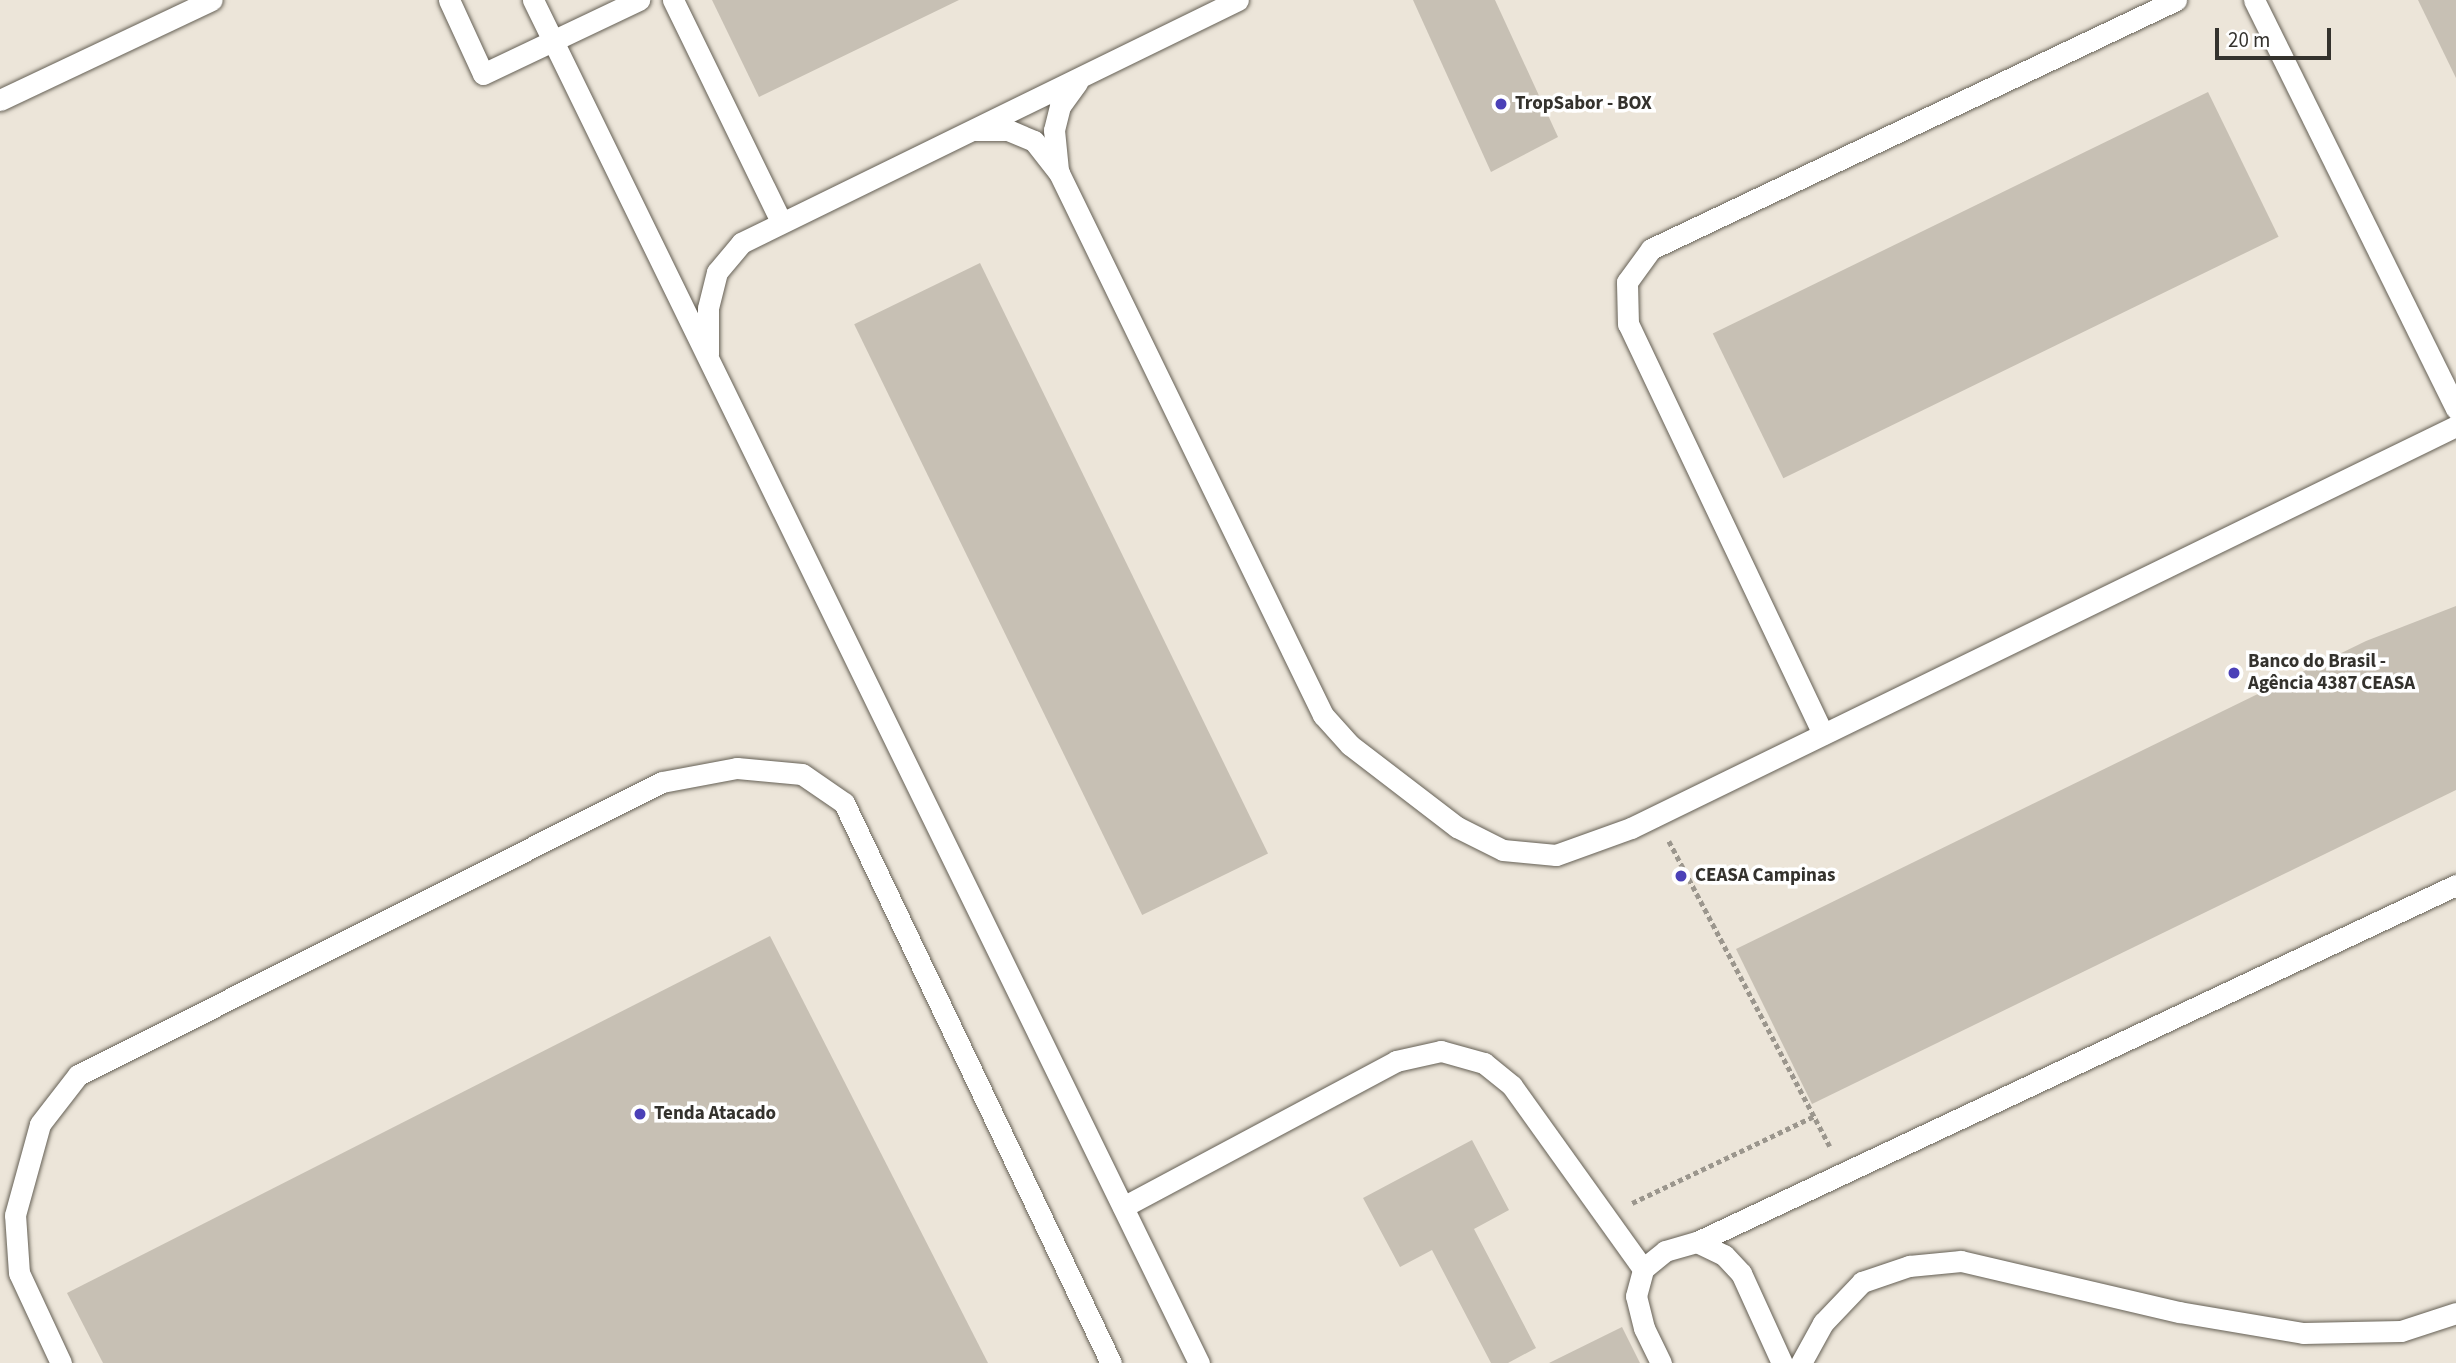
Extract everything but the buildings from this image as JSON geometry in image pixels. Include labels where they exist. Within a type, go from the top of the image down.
[{"type":"lane","points":[[0,100],[212,0]]},
{"type":"lane","points":[[449,0],[483,74],[639,0]]},
{"type":"lane","points":[[533,0],[1199,1363]]},
{"type":"lane","points":[[673,0],[780,221]]},
{"type":"lane","points":[[709,359],[708,308],[717,272],[741,243],[780,221],[1078,81],[1238,0]]},
{"type":"lane","points":[[1823,734],[1628,324],[1627,282],[1651,249],[2176,0]]},
{"type":"lane","points":[[2254,0],[2456,409]]},
{"type":"lane","points":[[1059,173],[1054,130],[1059,106],[1078,81]]},
{"type":"lane","points":[[974,130],[1008,130],[1034,141],[1059,173],[1323,715],[1350,745],[1457,827],[1503,850],[1556,855],[1631,828],[2456,426]]},
{"type":"lane","points":[[61,1363],[19,1273],[15,1215],[40,1124],[78,1075],[662,782],[737,768],[803,774],[844,803],[1111,1363]]},
{"type":"lane","points":[[1661,1363],[1644,1328],[1636,1296],[1643,1269],[1665,1251],[1697,1242],[1846,1175],[2456,885]]},
{"type":"lane","points":[[1123,1208],[1396,1061],[1441,1051],[1484,1063],[1512,1086],[1643,1269]]},
{"type":"lane","points":[[1697,1242],[1724,1255],[1741,1273],[1783,1363]]},
{"type":"lane","points":[[1801,1363],[1823,1323],[1862,1282],[1909,1266],[1961,1261],[2179,1312],[2304,1333],[2401,1331],[2456,1313]]},
{"type":"path","points":[[1665,833],[1846,1175]]},
{"type":"path","points":[[1605,1215],[1814,1116]]},
{"type":"place","name":"TropSabor - BOX","points":[[1501,104]]},
{"type":"place","name":"Banco do Brasil - Agência 4387 CEASA","points":[[2234,673]]},
{"type":"place","name":"CEASA Campinas","points":[[1681,876]]},
{"type":"place","name":"Tenda Atacado","points":[[640,1114]]}]
